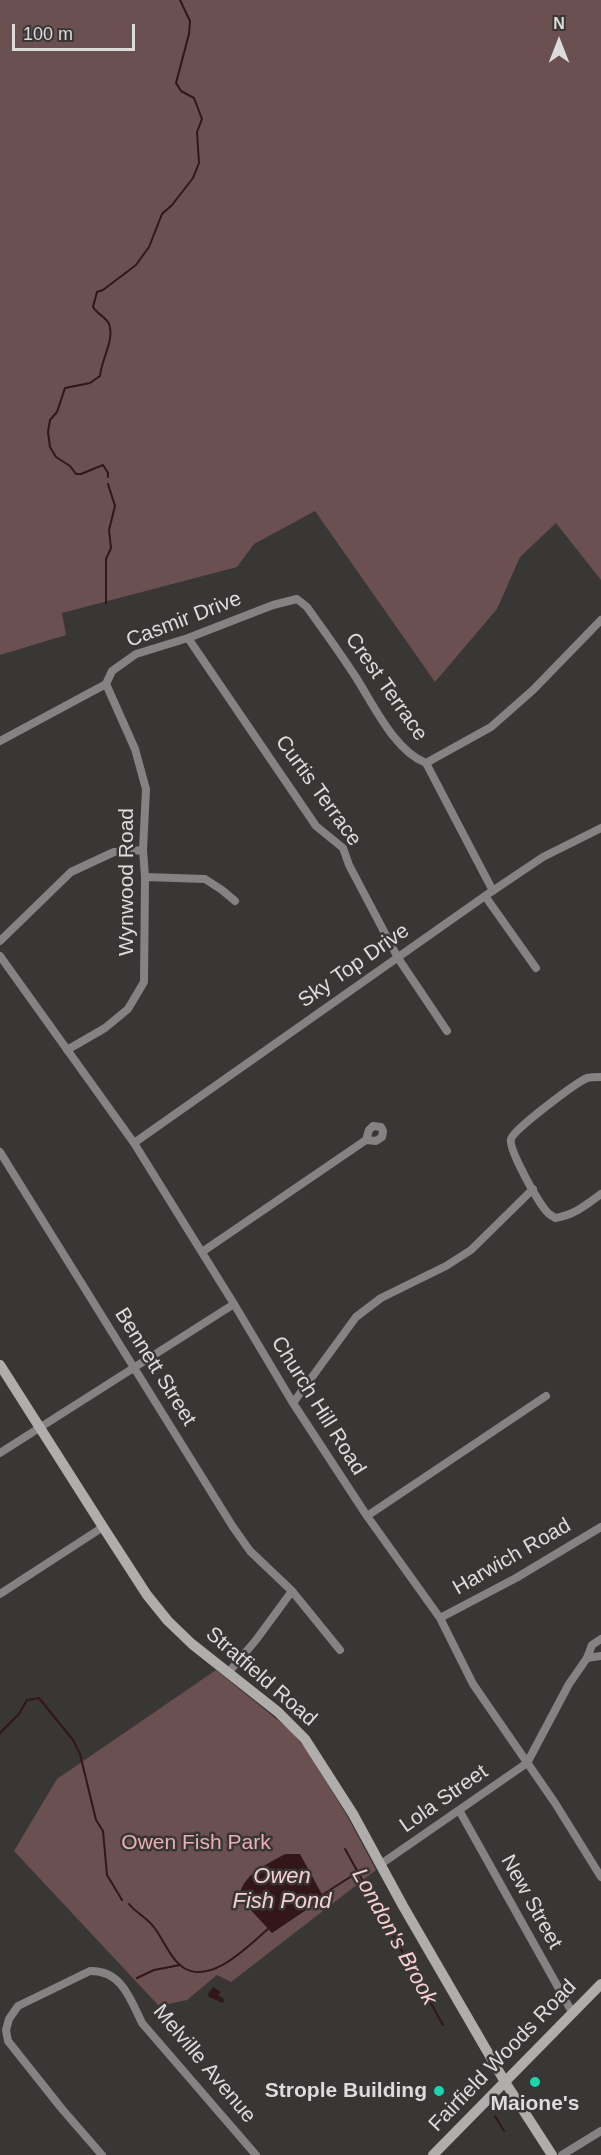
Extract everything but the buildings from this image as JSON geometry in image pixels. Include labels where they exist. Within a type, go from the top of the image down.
[{"type":"main road","name":"Stratfield Road","points":[[0,1365],[102,1527],[147,1595],[168,1621],[192,1644],[278,1712],[305,1739],[353,1814],[403,1906],[505,2082],[552,2155]]},
{"type":"main road","name":"Fairfield Woods Road","points":[[433,2155],[601,1984]]},
{"type":"street","name":"Casmir Drive","points":[[0,741],[106,684],[112,671],[136,654],[188,638],[273,605],[297,599]]},
{"type":"street","name":"Crest Terrace","points":[[297,599],[307,607],[357,678],[386,727],[415,759],[426,763],[493,891]]},
{"type":"street","points":[[426,763],[491,727],[533,690],[601,620]]},
{"type":"street","name":"Curtis Terrace","points":[[188,638],[316,826],[343,848],[349,865],[398,958],[447,1031]]},
{"type":"street","name":"Wynwood Road","points":[[67,1050],[105,1028],[128,1009],[144,982],[143,850],[146,789],[135,749],[106,684]]},
{"type":"street","name":"Sky Top Drive","points":[[134,1143],[543,857],[601,830]]},
{"type":"street","points":[[0,941],[71,872],[114,852],[143,850]]},
{"type":"street","points":[[145,877],[205,879],[235,901]]},
{"type":"street","points":[[485,896],[536,968]]},
{"type":"street","name":"Church Hill Road","points":[[0,956],[134,1143],[293,1403],[367,1516],[441,1618],[473,1684],[601,1877]]},
{"type":"street","points":[[601,1077],[586,1078],[515,1131],[511,1140],[512,1150],[533,1189],[547,1212],[555,1218],[580,1210],[601,1194]]},
{"type":"street","points":[[202,1252],[366,1140]]},
{"type":"street","name":"Bennett Street","points":[[0,1152],[250,1551],[292,1591],[340,1650]]},
{"type":"street","points":[[293,1403],[356,1317],[381,1298],[446,1266],[471,1250],[533,1189]]},
{"type":"street","points":[[0,1453],[234,1304]]},
{"type":"street","points":[[367,1516],[546,1395]]},
{"type":"street","points":[[0,1594],[102,1527]]},
{"type":"street","name":"Harwich Road","points":[[441,1618],[516,1578],[601,1527]]},
{"type":"street","points":[[228,1673],[292,1591]]},
{"type":"street","points":[[527,1763],[569,1684],[587,1658],[592,1645],[601,1639]]},
{"type":"street","points":[[587,1658],[601,1656]]},
{"type":"street","name":"Lola Street","points":[[381,1864],[527,1763]]},
{"type":"street","name":"New Street","points":[[459,1810],[573,2012]]},
{"type":"street","name":"Melville Avenue","points":[[102,2155],[8,2041],[6,2030],[18,2006],[90,1971],[110,1974],[118,1982],[132,2002],[142,2023],[256,2155]]},
{"type":"street","points":[[562,2155],[601,2131]]},
{"type":"green space","points":[[0,0],[601,0],[601,580],[556,523],[520,557],[497,609],[435,682],[315,511],[254,544],[237,567],[62,613],[66,635],[0,655]]},
{"type":"green space","name":"Owen Fish Park","points":[[216,1670],[291,1731],[306,1749],[347,1816],[376,1870],[231,1982],[217,1975],[187,2000],[159,2006],[14,1851],[57,1779]]},
{"type":"water","name":"Owen Fish Pond","points":[[285,1854],[300,1854],[324,1898],[272,1933],[248,1907],[240,1893],[252,1875]]},
{"type":"water","points":[[213,1987],[221,1992],[218,1995],[224,1999],[223,2003],[209,1997],[208,1994]]},
{"type":"waterway","name":"London's Brook","points":[[108,477],[103,465],[76,474],[70,466],[56,457],[50,447],[48,432],[50,420],[57,412],[65,388],[90,383],[100,376],[110,330],[108,322],[93,307],[97,292],[136,265],[149,247],[162,214],[193,178],[199,163],[197,132],[202,119],[194,98],[181,91],[176,83],[189,34],[190,21],[180,0]]},
{"type":"waterway","name":"London's Brook","points":[[106,603],[106,559],[111,548],[109,530],[115,506],[108,484]]},
{"type":"waterway","points":[[0,1733],[19,1714],[27,1700],[39,1698],[73,1740],[80,1754],[96,1820],[103,1831],[107,1875],[122,1900]]},
{"type":"waterway","name":"London's Brook","points":[[345,1849],[443,2025]]},
{"type":"waterway","points":[[322,1895],[358,1872]]},
{"type":"waterway","points":[[129,1904],[153,1926],[179,1964],[195,1972],[206,1971],[229,1961],[268,1929]]},
{"type":"waterway","points":[[137,1978],[154,1970],[180,1965]]},
{"type":"waterway","name":"London's Brook","points":[[495,2116],[504,2131]]},
{"type":"place","name":"Maione's","points":[[535,2082]]},
{"type":"place","name":"Strople Building","points":[[439,2091]]}]
